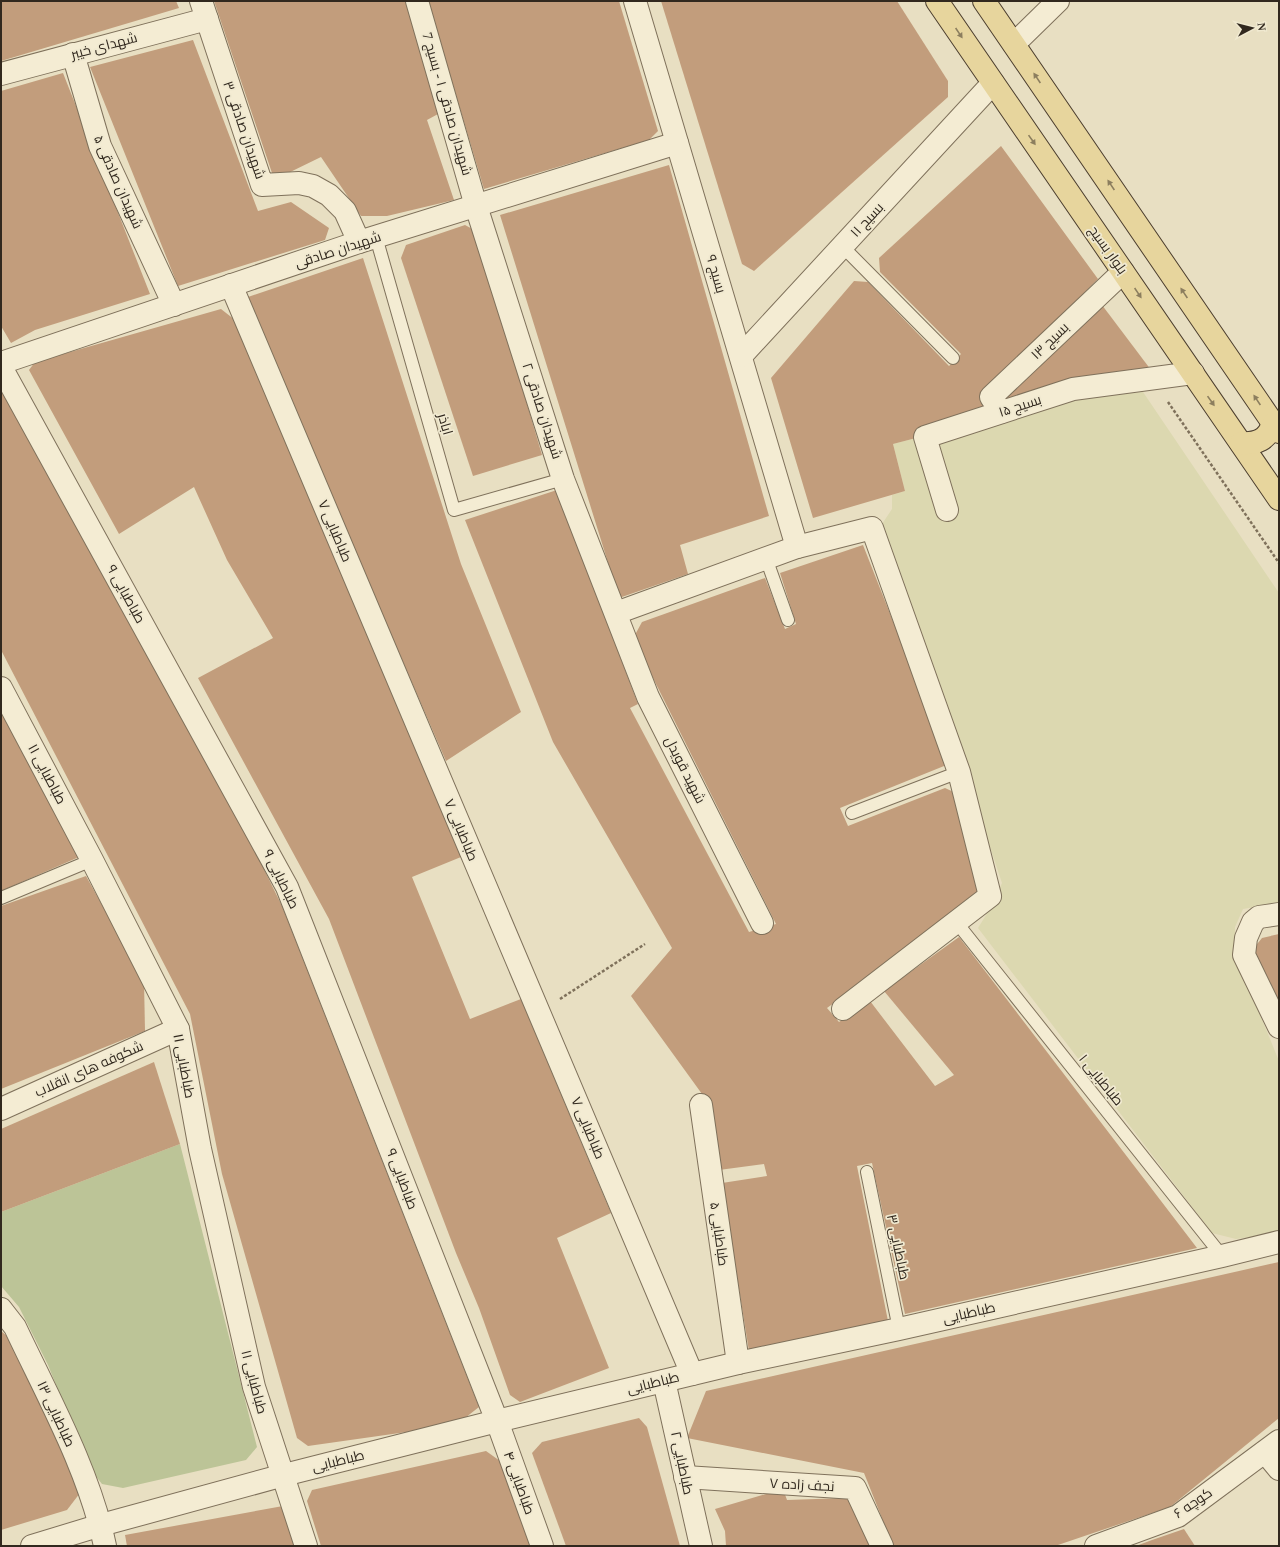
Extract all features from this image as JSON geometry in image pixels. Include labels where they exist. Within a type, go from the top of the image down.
[{"type":"main road","name":"بلوار بسیج","points":[[936,1],[1192,374],[1277,491]]},
{"type":"main road","points":[[984,1],[1276,428],[1260,441],[1251,444],[1241,443]]},
{"type":"street","name":"شهیدان صادقی ۱ - بسیج 7","points":[[417,1],[476,206]]},
{"type":"street","name":"بسیج ۹","points":[[635,1],[797,546]]},
{"type":"street","points":[[1014,44],[1058,1]]},
{"type":"street","name":"شهدای خیبر","points":[[1,74],[73,54],[204,10]]},
{"type":"street","name":"شهیدان صادقی ۳","points":[[204,10],[262,185],[300,183],[313,186],[329,195],[345,211],[368,240]]},
{"type":"street","name":"شهیدان صادقی ۵","points":[[73,54],[100,146],[174,305]]},
{"type":"street","name":"بسیج ۱۱","points":[[741,356],[993,83]]},
{"type":"street","name":"شهیدان صادقی","points":[[1,363],[368,240],[677,143]]},
{"type":"street","name":"شهیدان صادقی ۲","points":[[476,206],[563,479],[616,613]]},
{"type":"street","name":"بسیج ۱۳","points":[[1001,412],[991,397],[1123,272]]},
{"type":"street","name":"طباطبایی ۷","points":[[231,285],[692,1374]]},
{"type":"street","name":"طباطبایی ۹","points":[[1,367],[287,887],[497,1421]]},
{"type":"street","name":"بسیج ۱۵","points":[[947,510],[926,437],[1073,389],[1192,374]]},
{"type":"street","points":[[616,613],[797,546],[872,528],[959,772],[990,896],[957,923],[843,1009]]},
{"type":"street","name":"شهید قویدل","points":[[616,613],[648,697],[762,923]]},
{"type":"street","name":"طباطبایی ۱۱","points":[[1,688],[92,860],[178,1030],[200,1149],[254,1388],[284,1475],[306,1546]]},
{"type":"street","points":[[1279,914],[1259,917],[1253,922],[1246,938],[1244,955],[1279,1027]]},
{"type":"street","name":"شکوفه های انقلاب","points":[[1,1109],[178,1030]]},
{"type":"street","name":"طباطبایی ۵","points":[[701,1105],[738,1363]]},
{"type":"street","name":"طباطبایی","points":[[32,1546],[101,1525],[284,1475],[497,1421],[738,1363],[899,1329],[1279,1242]]},
{"type":"street","name":"طباطبایی ۱۳","points":[[1,1309],[15,1327],[76,1455],[101,1525],[105,1546]]},
{"type":"street","name":"طباطبایی ۲","points":[[664,1381],[700,1546]]},
{"type":"street","name":"طباطبایی ۴","points":[[497,1421],[542,1546]]},
{"type":"street","points":[[1272,1446],[1279,1470]]},
{"type":"street","name":"کوچه ۶","points":[[1096,1546],[1178,1516],[1272,1446]]},
{"type":"street","name":"نجف زاده ۷","points":[[685,1477],[855,1488],[882,1546]]},
{"type":"lane","name":"اباذر","points":[[368,240],[454,510],[563,479]]},
{"type":"lane","points":[[842,246],[953,358]]},
{"type":"lane","points":[[766,558],[788,620]]},
{"type":"lane","points":[[852,813],[959,772]]},
{"type":"lane","points":[[1,898],[92,860]]},
{"type":"lane","name":"طباطبایی ۱","points":[[957,923],[1222,1256]]},
{"type":"lane","name":"طباطبایی ۳","points":[[866,1172],[899,1329]]},
{"type":"path","points":[[1154,379],[1161,392],[1279,563]]},
{"type":"path","points":[[539,1012],[645,944]]},
{"type":"shaded area","points":[[1143,392],[1279,593],[1279,903],[1243,909],[1235,927],[1235,953],[1279,1061],[1279,1233],[1236,1239],[1212,1233],[978,928],[991,907],[1002,883],[882,524],[892,509],[892,495],[905,491],[893,444],[916,438],[934,441],[1073,397]]},
{"type":"green space","points":[[180,1144],[257,1447],[246,1460],[123,1488],[102,1484],[90,1469],[48,1365],[19,1307],[1,1286],[1,1212]]},
{"type":"building","points":[[1,1],[176,1],[179,8],[1,61]]},
{"type":"building","points":[[214,1],[407,1],[438,114],[427,120],[454,200],[387,216],[361,216],[321,157],[282,176],[272,173]]},
{"type":"building","points":[[428,1],[619,1],[658,131],[649,140],[484,189]]},
{"type":"building","points":[[661,1],[897,1],[948,81],[948,97],[754,271],[742,264]]},
{"type":"building","points":[[193,40],[258,211],[291,202],[329,228],[325,240],[178,286],[90,67]]},
{"type":"building","points":[[63,73],[150,294],[35,330],[11,343],[1,326],[1,91]]},
{"type":"building","points":[[1001,146],[1098,279],[982,394],[992,410],[916,438],[893,444],[905,491],[813,518],[771,378],[854,281],[868,282],[949,366],[961,354],[880,272],[879,258]]},
{"type":"building","points":[[669,165],[769,516],[680,545],[688,574],[619,598],[500,215]]},
{"type":"building","points":[[465,225],[476,231],[542,455],[473,476],[401,258],[406,245]]},
{"type":"building","points":[[363,258],[461,564],[521,712],[446,761],[245,298]]},
{"type":"building","points":[[1102,305],[1151,370],[1011,402],[1004,394]]},
{"type":"building","points":[[221,309],[235,320],[461,857],[412,877],[470,1019],[521,999],[611,1213],[557,1238],[609,1368],[520,1402],[510,1395],[479,1308],[456,1253],[329,919],[198,678],[273,638],[227,560],[194,487],[119,534],[29,370],[35,362]]},
{"type":"building","points":[[1,384],[254,849],[282,906],[479,1407],[456,1425],[308,1446],[297,1438],[222,1174],[190,1014],[1,650]]},
{"type":"building","points":[[557,490],[638,704],[630,708],[749,932],[776,924],[637,646],[636,633],[642,622],[765,578],[785,629],[796,624],[780,573],[863,545],[949,764],[840,808],[848,826],[945,788],[958,794],[983,893],[827,1008],[839,1022],[870,1001],[935,1086],[954,1075],[884,991],[959,937],[1197,1248],[905,1314],[872,1163],[857,1166],[888,1321],[749,1351],[722,1183],[767,1176],[764,1164],[719,1170],[710,1105],[631,996],[672,948],[553,742],[465,520]]},
{"type":"building","points":[[1,706],[79,857],[1,891]]},
{"type":"building","points":[[86,876],[144,981],[145,1031],[1,1089],[1,906]]},
{"type":"building","points":[[1279,934],[1279,1004],[1253,949],[1262,938]]},
{"type":"building","points":[[154,1062],[180,1144],[1,1212],[1,1129]]},
{"type":"building","points":[[1279,1262],[1279,1418],[1170,1507],[1055,1546],[893,1546],[864,1473],[687,1438],[706,1391]]},
{"type":"building","points":[[1,1331],[14,1342],[80,1493],[67,1510],[1,1530]]},
{"type":"building","points":[[639,1418],[647,1427],[680,1546],[566,1546],[532,1453],[542,1442]]},
{"type":"building","points":[[486,1451],[500,1461],[530,1546],[321,1546],[307,1501],[312,1490]]},
{"type":"building","points":[[783,1489],[787,1500],[845,1498],[856,1504],[873,1546],[726,1546],[725,1531],[715,1509]]},
{"type":"building","points":[[283,1506],[295,1546],[127,1546],[125,1535]]},
{"type":"building","points":[[1184,1529],[1195,1546],[1136,1546],[1152,1540]]}]
